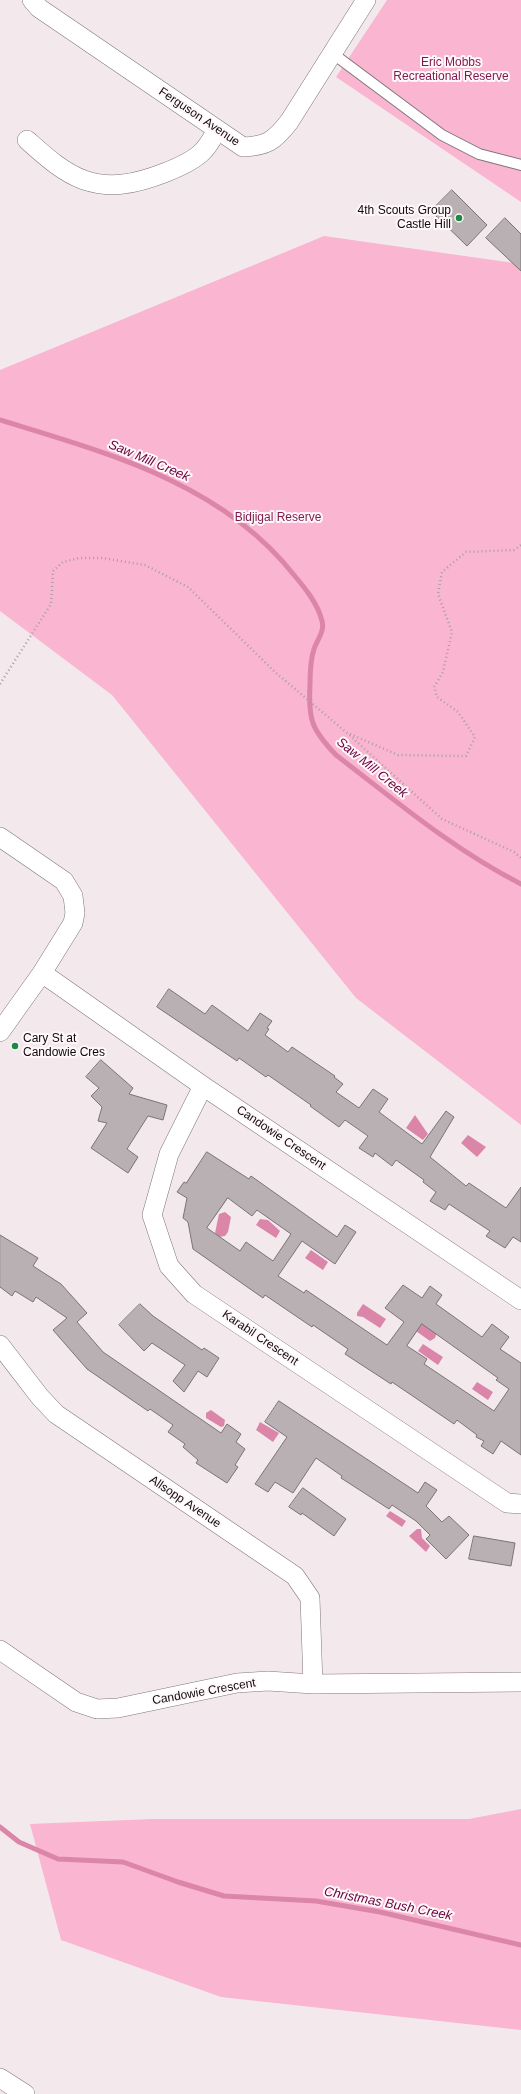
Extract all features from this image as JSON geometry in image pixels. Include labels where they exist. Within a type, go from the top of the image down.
[{"type":"street","name":"Ferguson Avenue","points":[[32,0],[39,8],[243,147],[262,146],[277,137],[366,0]]},
{"type":"street","points":[[27,140],[47,158],[66,172],[83,179],[102,184],[123,184],[150,178],[181,165],[203,151],[217,130]]},
{"type":"street","points":[[0,837],[64,881],[75,904],[73,924],[42,973],[0,1032]]},
{"type":"street","name":"Candowie Crescent","points":[[42,973],[203,1086],[521,1300]]},
{"type":"street","name":"Karabil Crescent","points":[[203,1086],[169,1154],[152,1215],[168,1266],[194,1294],[507,1503],[521,1504]]},
{"type":"street","name":"Allsopp Avenue","points":[[0,1345],[40,1397],[56,1414],[295,1576],[310,1598],[313,1684]]},
{"type":"street","name":"Candowie Crescent","points":[[0,1650],[76,1702],[97,1709],[118,1708],[237,1683],[268,1681],[313,1684],[521,1682]]},
{"type":"street","points":[[0,2078],[25,2094]]},
{"type":"lane","points":[[332,53],[442,135],[479,154],[521,165]]},
{"type":"path","points":[[347,733],[398,755],[466,756],[475,737],[458,712],[437,697],[434,686],[443,672],[452,632],[438,594],[442,572],[466,552],[514,550],[521,545]]},
{"type":"path","points":[[0,684],[51,604],[53,571],[63,562],[79,558],[104,558],[145,565],[188,587],[275,672],[347,733],[442,819],[514,852],[521,858]]},
{"type":"green space","name":"Eric Mobbs Recreational Reserve","points":[[387,0],[521,0],[521,202],[336,77]]},
{"type":"green space","name":"Bidjigal Reserve","points":[[324,236],[514,263],[521,268],[521,1125],[356,998],[112,695],[0,611],[0,370]]},
{"type":"green space","points":[[521,1809],[521,2030],[221,1997],[61,1940],[30,1824],[152,1819],[469,1819]]},
{"type":"shaded area","points":[[415,1115],[428,1134],[423,1140],[406,1128]]},
{"type":"shaded area","points":[[468,1135],[486,1147],[477,1157],[461,1143]]},
{"type":"shaded area","points":[[225,1212],[231,1217],[228,1232],[225,1236],[219,1237],[215,1233],[219,1214]]},
{"type":"shaded area","points":[[260,1219],[268,1220],[280,1231],[276,1238],[256,1225]]},
{"type":"shaded area","points":[[311,1250],[328,1262],[323,1270],[305,1258]]},
{"type":"shaded area","points":[[363,1304],[386,1319],[380,1328],[363,1317],[357,1316],[357,1313]]},
{"type":"shaded area","points":[[419,1320],[437,1332],[435,1338],[430,1341],[413,1329]]},
{"type":"shaded area","points":[[423,1344],[443,1357],[438,1365],[418,1351]]},
{"type":"shaded area","points":[[477,1382],[493,1392],[488,1400],[472,1389]]},
{"type":"shaded area","points":[[211,1410],[225,1420],[224,1426],[221,1427],[206,1418],[206,1413]]},
{"type":"shaded area","points":[[260,1422],[279,1433],[273,1442],[256,1430]]},
{"type":"shaded area","points":[[390,1511],[406,1521],[402,1527],[386,1516]]},
{"type":"shaded area","points":[[417,1529],[421,1529],[422,1538],[430,1546],[426,1552],[409,1536]]},
{"type":"building","name":"4th Scouts Group Castle Hill","points":[[452,190],[487,225],[467,246],[431,211]]},
{"type":"building","points":[[505,218],[521,234],[521,271],[486,238]]},
{"type":"building","points":[[169,989],[205,1014],[212,1005],[248,1031],[260,1013],[272,1021],[267,1028],[269,1029],[265,1035],[288,1052],[292,1047],[335,1076],[334,1077],[343,1084],[336,1092],[359,1108],[373,1089],[388,1099],[379,1112],[422,1144],[446,1111],[454,1117],[430,1157],[466,1186],[469,1183],[506,1208],[521,1187],[521,1242],[513,1237],[505,1248],[486,1236],[490,1231],[449,1204],[445,1210],[430,1201],[436,1192],[423,1182],[424,1180],[396,1160],[392,1166],[375,1153],[373,1157],[359,1148],[368,1136],[345,1120],[339,1127],[310,1106],[311,1105],[268,1075],[266,1077],[239,1058],[237,1061],[157,1007]]},
{"type":"building","points":[[101,1060],[133,1088],[129,1094],[167,1105],[163,1120],[148,1116],[127,1149],[138,1157],[128,1173],[91,1148],[107,1123],[98,1121],[102,1107],[91,1096],[99,1088],[86,1077]]},
{"type":"building","points":[[207,1152],[249,1179],[251,1176],[337,1237],[345,1225],[356,1232],[335,1264],[302,1241],[278,1276],[304,1293],[306,1290],[387,1345],[404,1322],[385,1308],[403,1285],[422,1298],[430,1286],[442,1295],[436,1304],[482,1337],[492,1324],[509,1337],[500,1349],[521,1363],[521,1455],[501,1441],[493,1454],[481,1446],[484,1441],[476,1437],[477,1435],[457,1420],[454,1424],[392,1382],[391,1384],[345,1354],[348,1349],[313,1325],[312,1327],[265,1295],[263,1298],[193,1249],[188,1222],[183,1218],[187,1198],[177,1192],[184,1182],[186,1183]],"holes":[[[228,1198],[252,1216],[257,1210],[291,1234],[273,1261],[246,1242],[240,1251],[207,1228]],[[422,1324],[498,1378],[496,1380],[509,1389],[494,1411],[424,1364],[427,1359],[407,1346]]]},
{"type":"building","points":[[0,1235],[38,1258],[33,1266],[61,1284],[87,1313],[77,1322],[103,1352],[221,1433],[227,1424],[241,1434],[236,1442],[245,1449],[235,1465],[238,1467],[227,1483],[196,1463],[198,1460],[183,1447],[185,1444],[168,1432],[173,1425],[150,1409],[148,1411],[87,1369],[53,1330],[67,1318],[36,1297],[33,1302],[15,1291],[12,1296],[0,1287]]},
{"type":"building","points":[[140,1304],[153,1316],[202,1350],[204,1348],[219,1358],[207,1377],[198,1371],[184,1392],[173,1381],[185,1365],[152,1343],[144,1351],[119,1325]]},
{"type":"building","points":[[279,1401],[418,1493],[425,1482],[437,1490],[426,1506],[442,1522],[449,1516],[469,1535],[446,1559],[426,1539],[430,1535],[416,1521],[392,1505],[389,1509],[341,1478],[342,1476],[316,1458],[293,1493],[275,1482],[268,1492],[255,1484],[287,1437],[265,1422]]},
{"type":"building","points":[[303,1488],[346,1519],[334,1536],[302,1513],[301,1515],[289,1507]]},
{"type":"building","points":[[474,1536],[515,1543],[511,1566],[469,1559]]},
{"type":"waterway","name":"Saw Mill Creek","points":[[0,420],[81,445],[160,475],[198,494],[233,517],[265,543],[307,591],[314,602],[322,621],[322,632],[314,649],[310,672],[310,707],[313,724],[328,746],[336,755],[426,824],[472,856],[521,884]]},
{"type":"waterway","name":"Christmas Bush Creek","points":[[0,1827],[19,1842],[58,1859],[123,1862],[178,1882],[224,1896],[316,1901],[380,1912],[521,1945]]},
{"type":"place","name":"4th Scouts Group Castle Hill","points":[[459,218]]},
{"type":"place","name":"Cary St at Candowie Cres","points":[[15,1046]]}]
